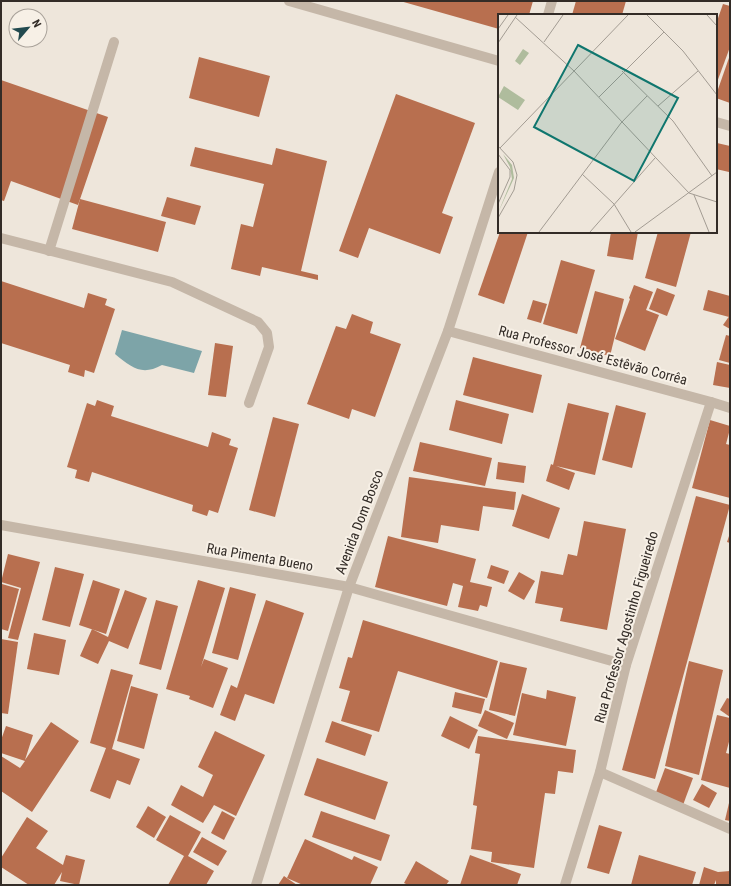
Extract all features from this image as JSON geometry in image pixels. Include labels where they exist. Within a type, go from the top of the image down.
[{"type":"street","points":[[289,1],[498,61]]},
{"type":"street","points":[[548,14],[552,1]]},
{"type":"street","points":[[49,252],[114,42]]},
{"type":"street","points":[[717,122],[730,126]]},
{"type":"street","name":"Avenida Dom Bosco","points":[[256,885],[349,587],[448,331],[498,175]]},
{"type":"street","points":[[1,238],[49,252],[172,282],[258,322],[267,332],[269,346],[249,403]]},
{"type":"street","name":"Rua Professor José Estêvão Corrêa","points":[[448,331],[730,408]]},
{"type":"street","name":"Rua Professor Agostinho Figueiredo","points":[[565,885],[600,772],[626,665],[711,402]]},
{"type":"street","name":"Rua Pimenta Bueno","points":[[1,525],[349,587],[626,665]]},
{"type":"street","points":[[600,772],[730,829]]},
{"type":"water","points":[[122,330],[202,351],[194,373],[162,365],[149,370],[132,367],[115,354]]},
{"type":"building","points":[[400,1],[533,1],[529,14],[498,14],[498,29]]},
{"type":"building","points":[[576,1],[626,1],[622,14],[572,14]]},
{"type":"building","points":[[723,4],[730,6],[730,47],[717,82],[717,21]]},
{"type":"building","points":[[730,55],[730,103],[717,98],[717,92]]},
{"type":"building","points":[[199,57],[270,76],[259,117],[189,98]]},
{"type":"building","points":[[1,80],[108,117],[78,205],[11,181],[4,201],[1,200]]},
{"type":"building","points":[[396,94],[475,123],[442,213],[453,217],[440,254],[369,228],[358,258],[339,251]]},
{"type":"building","points":[[717,143],[730,146],[729,172],[717,169]]},
{"type":"building","points":[[195,147],[272,165],[276,148],[327,161],[301,271],[318,275],[318,280],[262,267],[260,276],[231,269],[241,224],[253,227],[264,184],[190,166]]},
{"type":"building","points":[[167,197],[201,206],[195,225],[161,216]]},
{"type":"building","points":[[80,199],[166,222],[158,252],[72,229]]},
{"type":"building","points":[[500,233],[528,233],[504,304],[478,295]]},
{"type":"building","points":[[611,233],[638,233],[633,260],[607,256]]},
{"type":"building","points":[[658,233],[691,233],[676,287],[645,278]]},
{"type":"building","points":[[561,260],[595,270],[577,334],[543,324]]},
{"type":"building","points":[[1,281],[84,308],[88,293],[107,299],[105,305],[115,309],[94,373],[85,370],[84,377],[68,372],[70,365],[1,343]]},
{"type":"building","points":[[634,285],[653,292],[646,310],[659,315],[645,351],[615,339]]},
{"type":"building","points":[[657,288],[675,295],[667,316],[649,309]]},
{"type":"building","points":[[708,290],[730,296],[729,317],[703,310]]},
{"type":"building","points":[[595,291],[624,299],[610,356],[580,348]]},
{"type":"building","points":[[533,300],[547,304],[541,323],[527,319]]},
{"type":"building","points":[[352,314],[373,322],[370,333],[401,344],[375,417],[352,409],[349,419],[307,404],[336,326],[346,329]]},
{"type":"building","points":[[730,315],[730,329],[723,325]]},
{"type":"building","points":[[726,335],[730,336],[730,363],[719,360]]},
{"type":"building","points":[[215,343],[233,346],[226,397],[208,395]]},
{"type":"building","points":[[473,357],[542,375],[533,413],[463,395]]},
{"type":"building","points":[[717,362],[730,365],[730,388],[713,385]]},
{"type":"building","points":[[97,400],[114,406],[111,416],[208,447],[212,432],[231,439],[229,445],[238,448],[218,513],[209,510],[207,516],[192,511],[193,505],[92,472],[89,482],[75,478],[77,470],[67,467],[87,403],[95,406]]},
{"type":"building","points":[[456,400],[509,414],[502,444],[449,430]]},
{"type":"building","points":[[568,403],[609,413],[595,475],[556,466],[575,473],[569,490],[546,481],[551,464],[553,465]]},
{"type":"building","points":[[616,405],[646,413],[632,468],[602,460]]},
{"type":"building","points":[[273,417],[299,424],[275,517],[249,510]]},
{"type":"building","points":[[710,420],[730,426],[726,444],[730,445],[730,498],[692,488]]},
{"type":"building","points":[[420,442],[492,458],[485,486],[413,471]]},
{"type":"building","points":[[498,462],[526,466],[524,483],[496,479]]},
{"type":"building","points":[[409,477],[516,492],[514,510],[483,506],[479,531],[441,525],[438,543],[401,537]]},
{"type":"building","points":[[522,494],[560,508],[549,539],[512,526]]},
{"type":"building","points":[[696,496],[730,505],[655,779],[622,770]]},
{"type":"building","points":[[584,521],[626,529],[607,630],[560,621],[563,608],[535,603],[541,571],[563,575],[568,554],[577,556]]},
{"type":"building","points":[[730,533],[730,543],[727,542]]},
{"type":"building","points":[[388,536],[476,559],[470,582],[492,587],[487,607],[480,605],[478,611],[458,607],[463,586],[453,583],[447,606],[375,587]]},
{"type":"building","points":[[8,554],[40,562],[18,640],[8,638],[21,588],[1,582]]},
{"type":"building","points":[[491,565],[509,571],[504,584],[487,578]]},
{"type":"building","points":[[55,567],[84,574],[70,627],[42,620]]},
{"type":"building","points":[[519,572],[535,581],[524,600],[508,591]]},
{"type":"building","points":[[93,580],[120,589],[106,634],[79,625]]},
{"type":"building","points":[[198,580],[225,588],[201,667],[204,659],[228,668],[213,708],[189,699],[190,696],[166,689]]},
{"type":"building","points":[[2,584],[19,589],[8,631],[1,629]]},
{"type":"building","points":[[230,587],[256,594],[238,660],[212,653]]},
{"type":"building","points":[[125,590],[147,598],[128,649],[109,641],[98,664],[80,656],[92,629],[108,637]]},
{"type":"building","points":[[156,600],[178,606],[161,670],[139,664]]},
{"type":"building","points":[[266,600],[304,613],[274,704],[245,694],[235,721],[220,715],[231,685],[237,688]]},
{"type":"building","points":[[363,620],[498,661],[487,698],[398,671],[379,732],[341,721],[350,691],[339,688],[348,657],[352,658]]},
{"type":"building","points":[[34,633],[66,640],[59,675],[27,669]]},
{"type":"building","points":[[1,639],[18,642],[8,714],[1,713]]},
{"type":"building","points":[[689,661],[723,670],[699,775],[665,766]]},
{"type":"building","points":[[500,662],[527,668],[515,716],[489,710]]},
{"type":"building","points":[[111,669],[133,675],[112,749],[140,759],[130,785],[117,780],[110,799],[90,791],[106,748],[90,743]]},
{"type":"building","points":[[131,686],[158,694],[144,749],[117,741]]},
{"type":"building","points":[[547,690],[576,697],[566,746],[513,735],[522,693],[546,699]]},
{"type":"building","points":[[455,692],[485,699],[481,714],[452,707]]},
{"type":"building","points":[[727,698],[730,699],[730,717],[720,710]]},
{"type":"building","points":[[485,710],[514,723],[507,739],[478,726]]},
{"type":"building","points":[[717,715],[730,718],[730,738],[726,753],[730,754],[730,788],[701,780]]},
{"type":"building","points":[[450,716],[478,730],[469,749],[441,736]]},
{"type":"building","points":[[332,721],[372,735],[365,756],[325,742]]},
{"type":"building","points":[[51,722],[79,741],[32,812],[1,791],[1,756],[20,768],[25,761],[1,753],[1,740],[6,726],[33,735],[25,760]]},
{"type":"building","points":[[215,731],[265,755],[236,816],[214,805],[203,823],[171,805],[181,785],[203,797],[213,775],[198,767]]},
{"type":"building","points":[[478,736],[576,750],[573,773],[558,771],[555,794],[545,793],[534,868],[491,862],[492,852],[471,849],[477,806],[473,805],[480,754],[475,753]]},
{"type":"building","points":[[317,758],[388,782],[375,820],[304,795]]},
{"type":"building","points":[[665,768],[693,778],[683,805],[655,795]]},
{"type":"building","points":[[702,784],[717,793],[709,808],[693,800]]},
{"type":"building","points":[[730,803],[730,821],[725,820]]},
{"type":"building","points":[[148,806],[166,817],[154,838],[136,827]]},
{"type":"building","points":[[222,811],[235,818],[224,840],[211,833]]},
{"type":"building","points":[[321,811],[390,835],[381,861],[312,837]]},
{"type":"building","points":[[170,815],[201,832],[188,856],[214,871],[206,885],[168,885],[184,856],[156,840]]},
{"type":"building","points":[[27,817],[48,831],[36,848],[63,865],[66,855],[85,860],[79,885],[60,881],[62,872],[54,885],[29,885],[1,867],[1,858]]},
{"type":"building","points":[[599,825],[622,832],[609,874],[587,868]]},
{"type":"building","points":[[202,837],[227,851],[218,866],[193,852]]},
{"type":"building","points":[[305,839],[352,860],[354,856],[378,867],[370,885],[303,885],[287,878]]},
{"type":"building","points":[[470,855],[521,874],[517,885],[460,885]]},
{"type":"building","points":[[639,855],[696,872],[692,885],[631,885]]},
{"type":"building","points":[[416,861],[449,881],[446,885],[408,885],[404,883]]},
{"type":"building","points":[[704,867],[718,872],[730,871],[730,885],[716,885],[716,880],[714,885],[699,885]]},
{"type":"building","points":[[284,876],[297,885],[278,885]]}]
